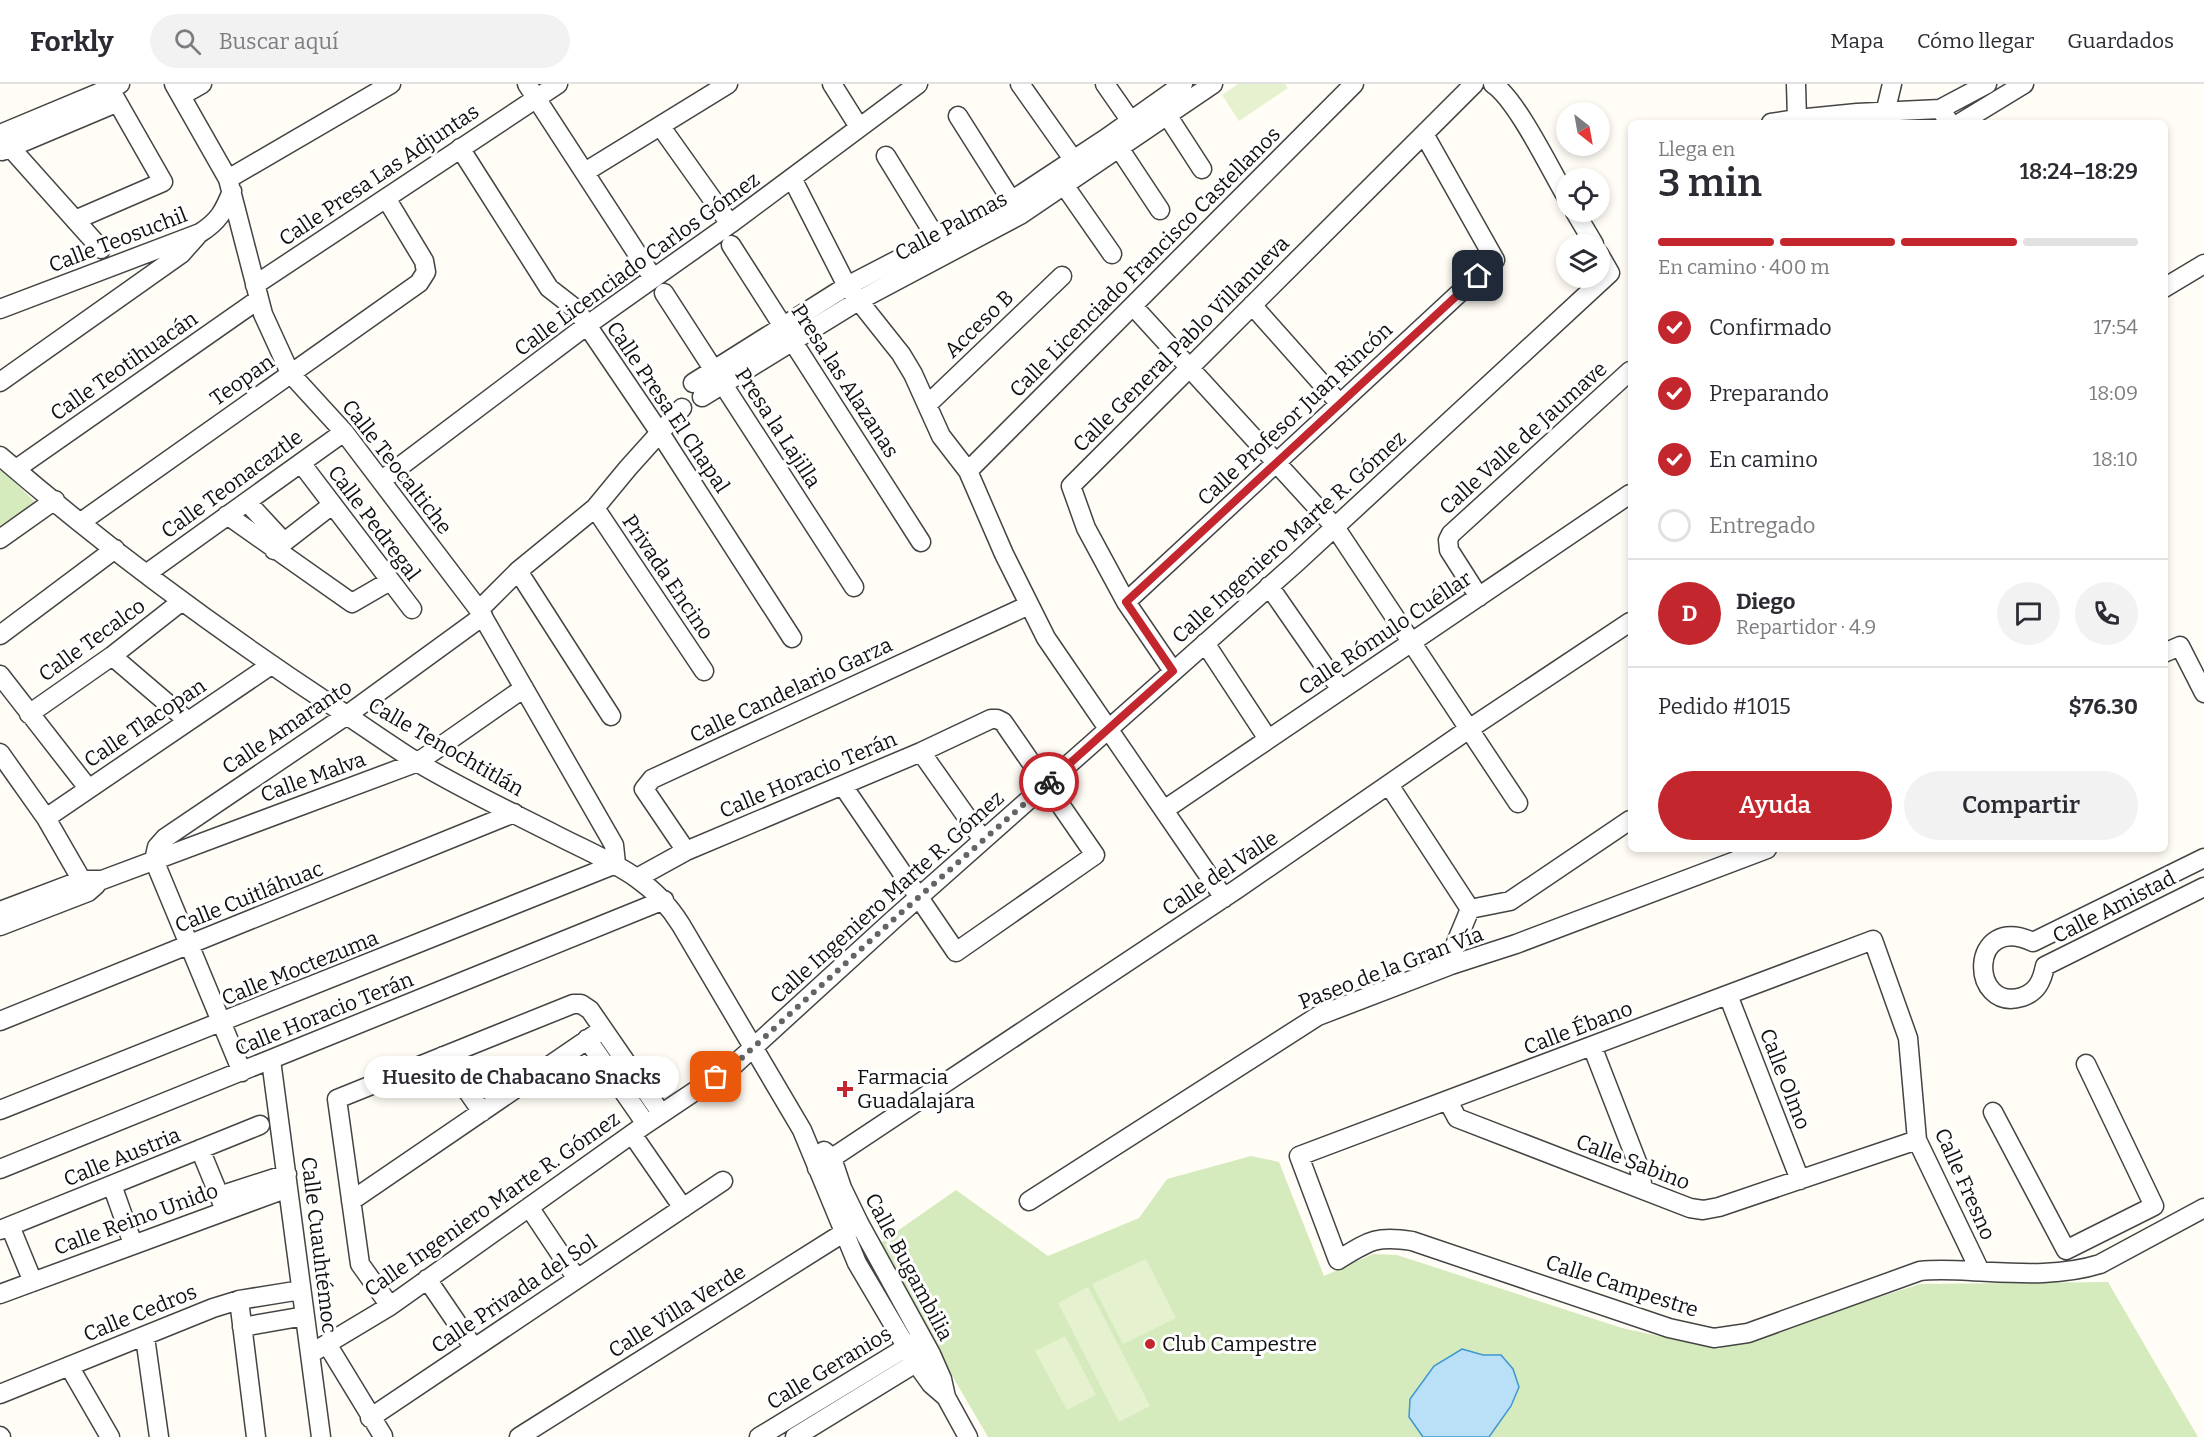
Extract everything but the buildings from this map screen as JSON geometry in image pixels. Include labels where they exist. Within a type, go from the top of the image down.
[{"type":"street","points":[[177,90],[202,84]]},
{"type":"street","points":[[230,185],[391,84]]},
{"type":"street","name":"Calle Presa Las Adjuntas","points":[[257,292],[386,198],[460,148],[531,91],[558,84]]},
{"type":"street","points":[[585,172],[728,84]]},
{"type":"street","points":[[832,84],[859,127]]},
{"type":"street","name":"Calle Licenciado Carlos Gómez","points":[[382,480],[586,326],[658,285],[730,224],[918,84]]},
{"type":"street","points":[[1020,84],[1078,166]]},
{"type":"street","points":[[1105,84],[1135,128]]},
{"type":"street","name":"Calle Palmas","points":[[1016,208],[1135,128],[1189,88],[1213,84]]},
{"type":"street","name":"Calle Licenciado Francisco Castellanos","points":[[968,471],[1354,84]]},
{"type":"street","name":"Calle General Pablo Villanueva","points":[[1173,671],[1126,602],[1086,528],[1071,486],[1474,84]]},
{"type":"street","points":[[1493,84],[1500,88],[1516,110],[1556,179]]},
{"type":"street","points":[[1796,84],[1797,119]]},
{"type":"street","points":[[1885,113],[1892,84]]},
{"type":"street","points":[[1790,120],[1857,113],[1945,116],[1987,84]]},
{"type":"street","points":[[1965,120],[2024,84]]},
{"type":"street","name":"Calle Palmas","points":[[942,247],[847,286],[713,369],[697,390],[723,385],[942,247],[1064,185],[1078,166],[1119,148],[1135,128],[1167,116],[1189,88]]},
{"type":"street","name":"Calle Teocaltiche","points":[[177,90],[230,185],[263,314],[290,373],[344,432],[481,613],[614,845],[616,864]]},
{"type":"street","name":"Presa la Lajilla","points":[[531,91],[854,587]]},
{"type":"street","points":[[75,219],[163,182],[116,92],[3,142],[101,249]]},
{"type":"street","points":[[958,116],[1016,208]]},
{"type":"street","points":[[1167,116],[1202,169]]},
{"type":"street","points":[[661,127],[730,224]]},
{"type":"street","name":"Calle Profesor Juan Rincón","points":[[1126,602],[1495,260],[1424,134]]},
{"type":"street","name":"Calle Presa El Chapal","points":[[460,148],[549,288],[576,309],[660,433],[792,638]]},
{"type":"street","points":[[1119,148],[1160,210]]},
{"type":"street","points":[[886,156],[942,247]]},
{"type":"street","points":[[792,178],[847,286],[901,354],[913,374],[941,436],[968,471],[1046,638],[1224,898]]},
{"type":"street","name":"Calle Teosuchil","points":[[0,309],[200,233],[215,224],[225,209],[230,185]]},
{"type":"street","points":[[1064,185],[1112,254]]},
{"type":"street","name":"Teopan","points":[[81,522],[419,283],[426,272],[424,261],[386,198]]},
{"type":"street","points":[[0,382],[181,254],[200,233]]},
{"type":"street","name":"Presa las Alazanas","points":[[730,245],[921,542]]},
{"type":"street","points":[[2168,286],[2204,264]]},
{"type":"street","name":"Acceso B","points":[[927,405],[1062,276]]},
{"type":"street","name":"Calle Ingeniero Marte R. Gómez","points":[[310,1354],[390,1306],[639,1129],[734,1065],[1335,527],[1594,288]]},
{"type":"street","name":"Calle Teotihuacán","points":[[15,469],[257,292]]},
{"type":"street","points":[[1252,305],[1340,404]]},
{"type":"street","points":[[1133,306],[1335,527],[1518,803]]},
{"type":"street","name":"Calle Valle de Jaumave","points":[[1479,597],[1449,550],[1450,534],[1628,373]]},
{"type":"street","points":[[660,433],[682,408]]},
{"type":"street","name":"Calle Teonacaztle","points":[[146,573],[344,432]]},
{"type":"street","name":"Calle Amaranto","points":[[154,860],[158,847],[165,838],[346,715],[481,613],[518,571],[595,508],[660,433]]},
{"type":"street","name":"Calle Tenochtitlán","points":[[0,456],[182,602],[271,665],[418,762],[616,864],[638,878],[664,900],[754,1047],[802,1131],[824,1163]]},
{"type":"street","name":"Calle Pedregal","points":[[300,463],[412,609]]},
{"type":"street","name":"Calle Rómulo Cuéllar","points":[[1164,810],[1628,495]]},
{"type":"street","points":[[0,539],[55,500]]},
{"type":"street","points":[[247,502],[279,546]]},
{"type":"street","points":[[279,546],[332,505]]},
{"type":"street","name":"Privada Encino","points":[[595,508],[704,671]]},
{"type":"street","points":[[227,515],[279,546],[352,603],[390,581]]},
{"type":"street","points":[[0,635],[115,549]]},
{"type":"street","points":[[518,571],[611,716]]},
{"type":"street","points":[[1269,586],[1341,690]]},
{"type":"street","name":"Calle Tecalco","points":[[28,714],[112,656],[182,602]]},
{"type":"street","name":"Calle Candelario Garza","points":[[686,850],[644,789],[652,779],[1029,605]]},
{"type":"street","name":"Calle del Valle","points":[[824,1163],[1224,898],[1469,729],[1628,623]]},
{"type":"street","points":[[1205,643],[1268,739]]},
{"type":"street","points":[[2168,651],[2180,646],[2204,693]]},
{"type":"street","points":[[112,656],[188,721]]},
{"type":"street","name":"Calle Tlacopan","points":[[46,818],[271,665]]},
{"type":"street","points":[[0,675],[28,714],[88,788]]},
{"type":"street","name":"Calle Malva","points":[[0,926],[91,884],[418,762],[525,688]]},
{"type":"street","name":"Calle Horacio Terán","points":[[638,878],[686,850],[843,786],[991,719],[1003,722],[1047,784]]},
{"type":"street","points":[[921,752],[983,840]]},
{"type":"street","points":[[0,753],[91,884]]},
{"type":"street","points":[[843,786],[956,952],[1095,855],[1047,784]]},
{"type":"street","points":[[1389,785],[1470,909],[1455,945],[1450,965]]},
{"type":"street","name":"Calle Cuitláhuac","points":[[0,1021],[514,813]]},
{"type":"street","name":"Paseo de la Gran Vía","points":[[1470,909],[1510,901],[1628,821]]},
{"type":"street","name":"Paseo de la Gran Vía","points":[[1029,1201],[1318,1016],[1759,852]]},
{"type":"street","points":[[154,860],[242,1072]]},
{"type":"street","name":"Calle Moctezuma","points":[[0,1110],[616,864]]},
{"type":"street","name":"Calle Amistad","points":[[2202,864],[2033,942],[2019,936],[2003,937],[1985,952],[1981,964],[1983,978],[1992,991],[2001,997],[2014,999],[2031,994],[2042,981],[2045,966],[2204,887]]},
{"type":"street","name":"Calle Malva","points":[[0,911],[91,884]]},
{"type":"street","name":"Calle Horacio Terán","points":[[0,1169],[664,900]]},
{"type":"street","name":"Calle Ébano","points":[[1299,1156],[1873,940]]},
{"type":"street","name":"Calle Fresno","points":[[1873,940],[1908,1038],[1917,1140],[1980,1271]]},
{"type":"street","points":[[2033,942],[2043,953],[2045,966]]},
{"type":"street","name":"Calle Olmo","points":[[1728,995],[1800,1180]]},
{"type":"street","points":[[390,1306],[360,1263],[337,1099],[573,1004],[581,1004],[590,1010],[662,1113]]},
{"type":"street","points":[[351,1201],[603,1029]]},
{"type":"street","points":[[587,1040],[683,1208]]},
{"type":"street","points":[[1592,1046],[1639,1167],[1643,1189]]},
{"type":"street","points":[[443,1056],[482,1112]]},
{"type":"street","name":"Calle Cuauhtémoc","points":[[272,1060],[321,1437]]},
{"type":"street","points":[[1993,1112],[2066,1250],[2137,1215],[2154,1206],[2085,1064]]},
{"type":"street","name":"Calle Sabino","points":[[1448,1101],[1457,1118],[1690,1208],[1703,1210],[1917,1140]]},
{"type":"street","name":"Calle Austria","points":[[5,1228],[260,1125]]},
{"type":"street","points":[[200,1149],[222,1203]]},
{"type":"street","name":"Calle Campestre","points":[[1299,1156],[1338,1260],[1364,1244],[1383,1238],[1412,1241],[1669,1328],[1714,1338],[1748,1333],[1920,1271],[1933,1269],[2063,1273],[2082,1270],[2100,1264],[2204,1208]]},
{"type":"street","name":"Calle Bugambilia","points":[[824,1163],[842,1188],[851,1228],[919,1350],[942,1378],[946,1397],[968,1437]]},
{"type":"street","name":"Calle Reino Unido","points":[[0,1294],[133,1244],[222,1203],[288,1181]]},
{"type":"street","name":"Calle Privada del Sol","points":[[370,1418],[723,1181]]},
{"type":"street","points":[[112,1185],[133,1244]]},
{"type":"street","points":[[529,1207],[577,1279]]},
{"type":"street","points":[[2137,1215],[2150,1237]]},
{"type":"street","points":[[5,1228],[33,1282]]},
{"type":"street","name":"Calle Villa Verde","points":[[519,1437],[851,1228]]},
{"type":"street","points":[[427,1279],[474,1348]]},
{"type":"street","name":"Calle Cedros","points":[[0,1394],[213,1308],[239,1300],[301,1290]]},
{"type":"street","points":[[239,1300],[256,1437]]},
{"type":"street","points":[[242,1327],[305,1316]]},
{"type":"street","points":[[145,1337],[159,1437]]},
{"type":"street","points":[[327,1344],[382,1436]]},
{"type":"street","name":"Calle Geranios","points":[[759,1437],[919,1350]]},
{"type":"street","name":"Calle Geranios","points":[[795,1437],[919,1350]]},
{"type":"street","points":[[69,1366],[110,1437]]},
{"type":"green space","points":[[1238,84],[1285,84],[1288,88],[1239,121],[1222,95]]},
{"type":"green space","points":[[0,468],[36,503],[0,529]]},
{"type":"green space","points":[[1251,1156],[1279,1162],[1324,1276],[1373,1254],[1397,1255],[1622,1328],[1718,1349],[1920,1284],[2108,1282],[2198,1437],[988,1437],[876,1246],[956,1190],[1048,1256],[1139,1218],[1167,1179]]},
{"type":"green space","points":[[1146,1259],[1176,1318],[1123,1344],[1092,1284]]},
{"type":"green space","points":[[1088,1287],[1150,1406],[1119,1422],[1058,1303]]},
{"type":"green space","points":[[1065,1336],[1096,1395],[1067,1410],[1035,1351]]},
{"type":"water","points":[[1462,1349],[1483,1355],[1501,1355],[1513,1369],[1519,1387],[1511,1406],[1489,1437],[1423,1437],[1409,1417],[1410,1399],[1434,1366]]},
{"type":"way so far","points":[[716,1077],[734,1065],[1049,782]]},
{"type":"place","name":"Huesito de Chabacano Snacks","points":[[716,1077]]},
{"type":"place","name":"Farmacia Guadalajara","points":[[845,1089]]},
{"type":"place","name":"Club Campestre","points":[[1150,1344]]},
{"type":"route","points":[[1049,782],[1173,671],[1126,602],[1478,276]]}]
